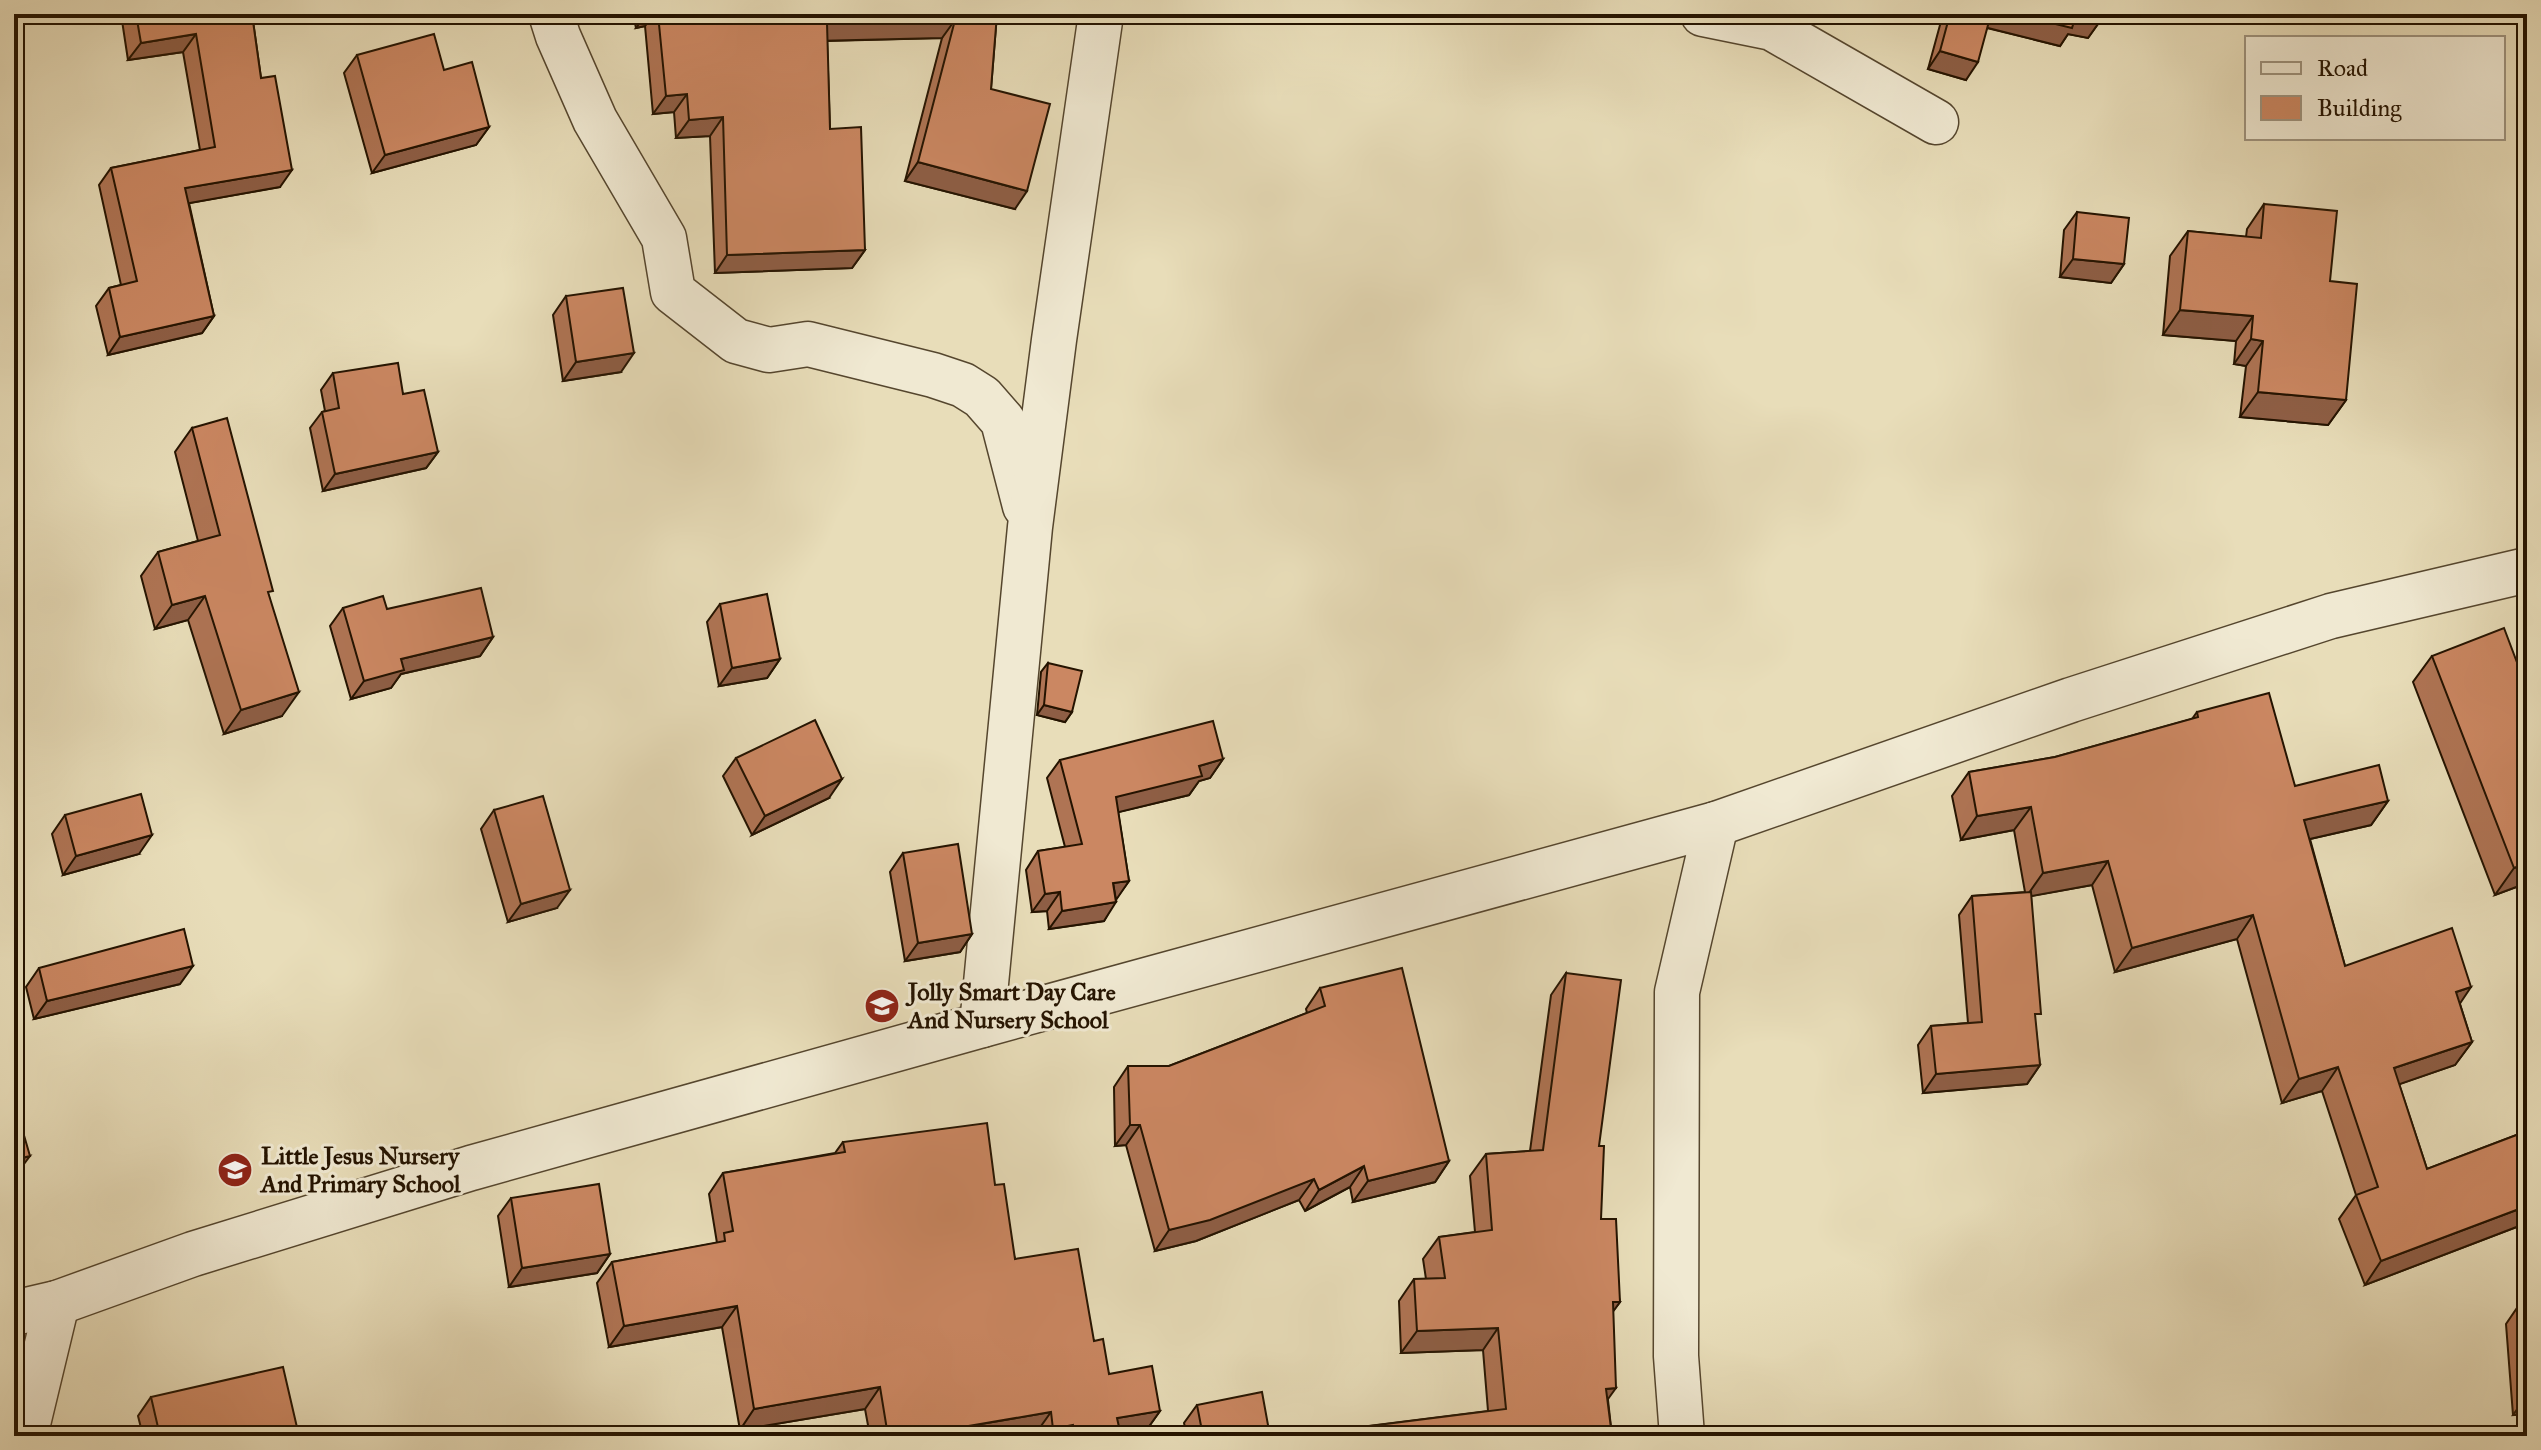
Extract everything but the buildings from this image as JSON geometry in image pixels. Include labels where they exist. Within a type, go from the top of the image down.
[{"type":"street","points":[[551,14],[595,120],[664,238],[673,292],[736,341],[769,350],[808,344],[933,375],[963,385],[982,397],[1003,421],[1030,527]]},
{"type":"street","points":[[982,1025],[1030,527],[1101,14]]},
{"type":"street","points":[[1703,14],[1772,28],[1936,122]]},
{"type":"street","points":[[14,1313],[57,1303],[193,1254],[471,1168],[1716,824],[2056,705],[2331,616],[2527,570]]},
{"type":"street","points":[[1682,1436],[1676,1356],[1677,992],[1716,824]]},
{"type":"street","points":[[25,1436],[57,1303]]},
{"type":"place","name":"Jolly Smart Day Care And Nursery School","points":[[882,1006]]},
{"type":"place","name":"Little Jesus Nursery And Primary School","points":[[235,1170]]}]
